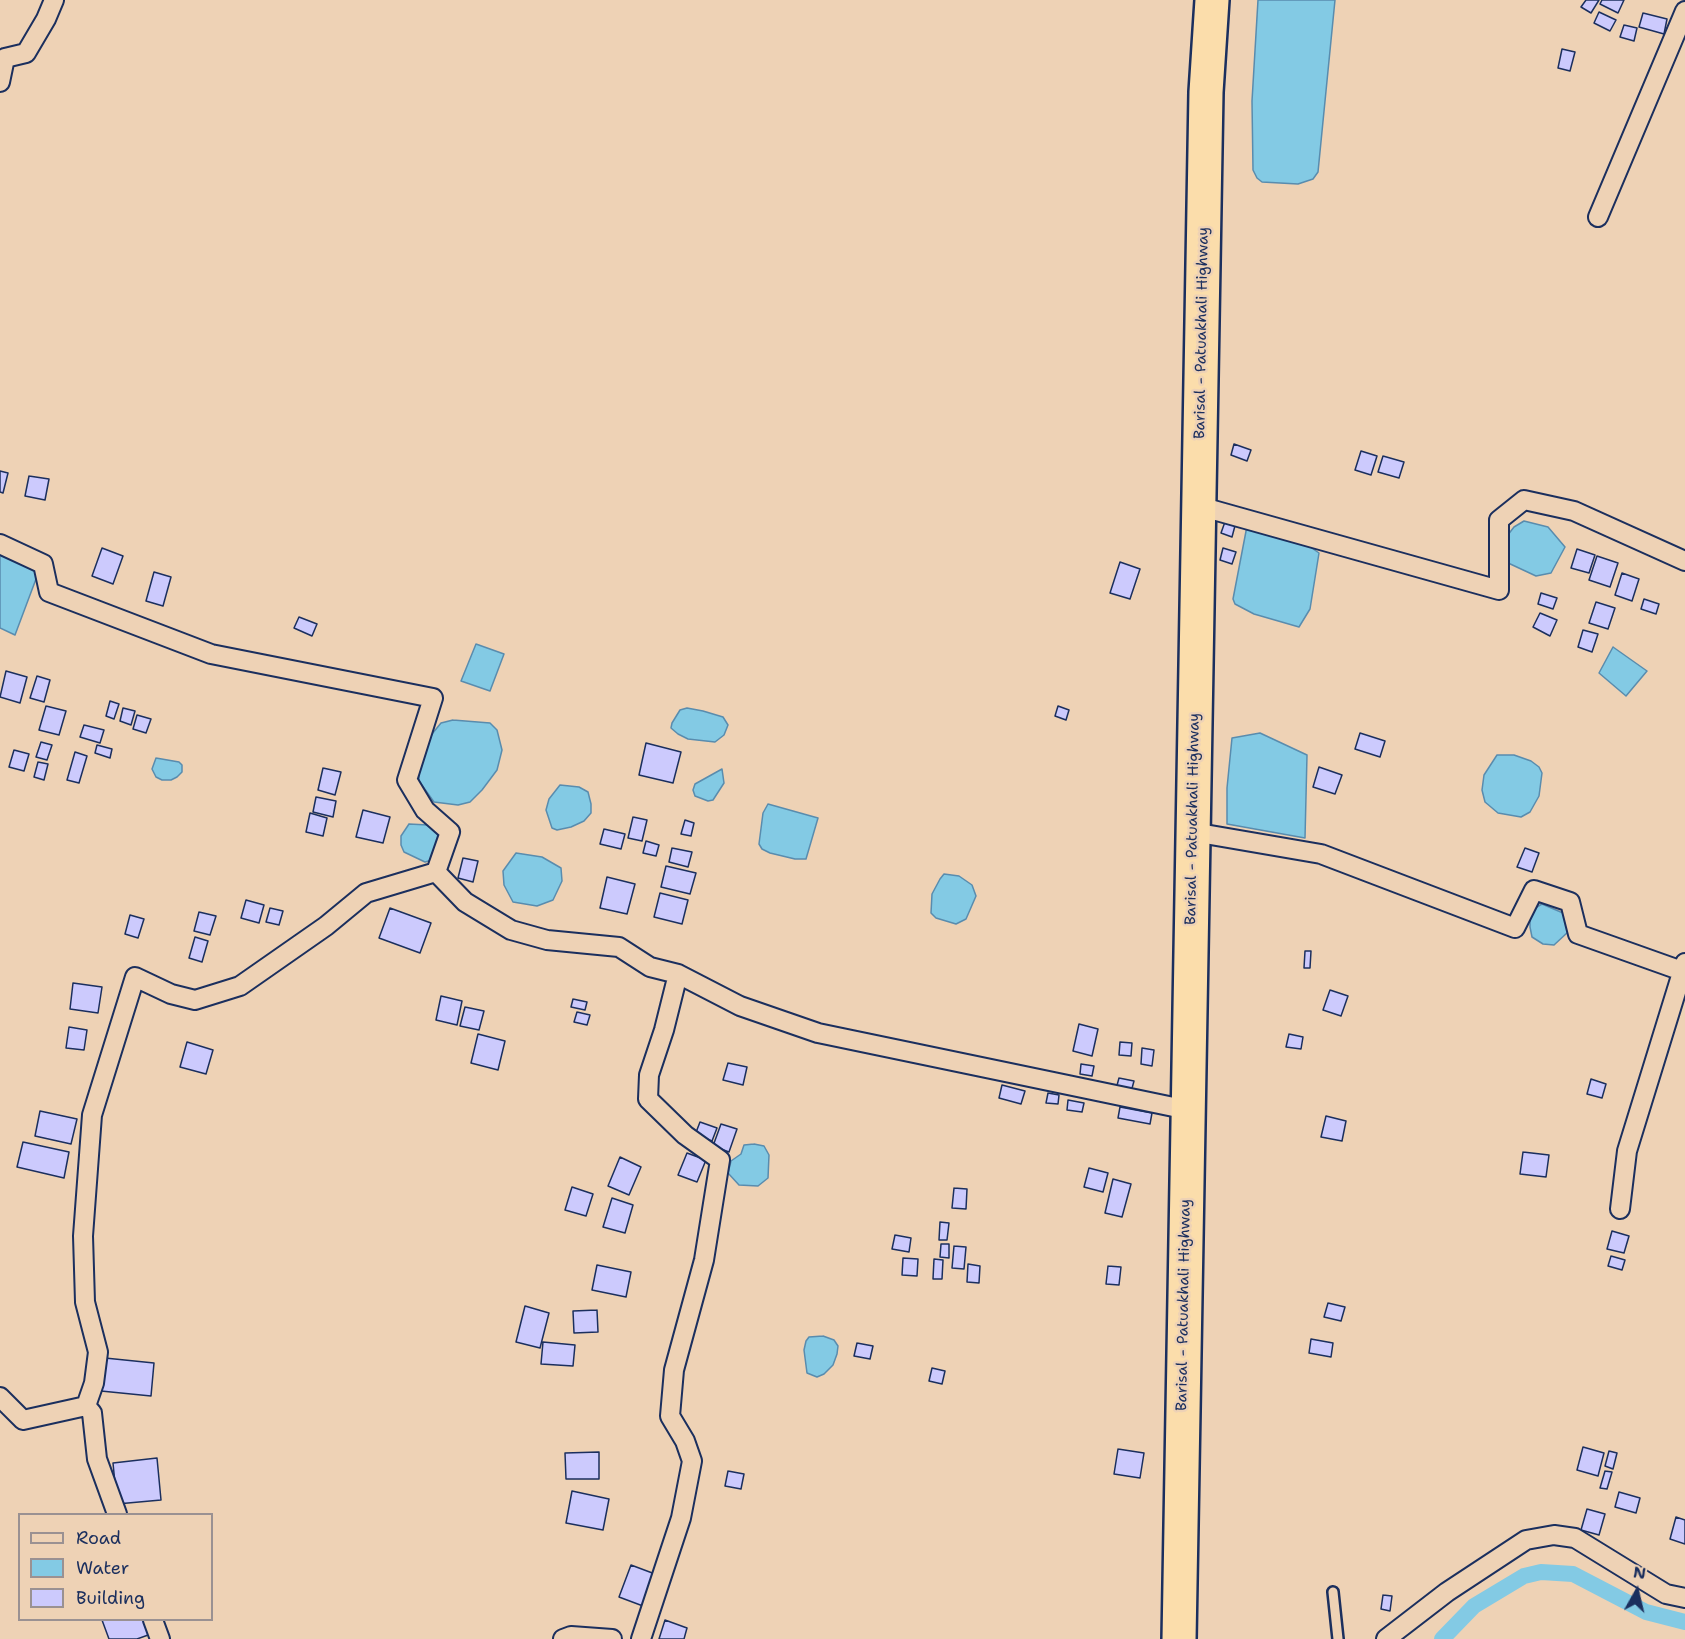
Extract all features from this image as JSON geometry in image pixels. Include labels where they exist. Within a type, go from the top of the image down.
[{"type":"highway","name":"Barisal - Patuakhali Highway","points":[[1179,1639],[1206,92],[1212,0]]},
{"type":"street","points":[[0,82],[5,58],[26,52],[46,19],[54,0]]},
{"type":"street","points":[[1598,217],[1685,11]]},
{"type":"street","points":[[1199,506],[1499,590],[1499,520],[1524,500],[1574,511],[1685,561]]},
{"type":"street","points":[[0,543],[43,564],[49,592],[211,654],[433,698],[407,780],[424,810],[450,832],[436,872]]},
{"type":"street","points":[[1193,832],[1321,854],[1515,928],[1534,890],[1570,902],[1578,934],[1684,967],[1627,1150],[1620,1209]]},
{"type":"street","points":[[436,872],[465,902],[512,930],[547,940],[619,947],[650,967],[678,974],[740,1006],[818,1033],[1188,1110]]},
{"type":"street","points":[[86,1406],[94,1383],[98,1352],[85,1302],[83,1236],[92,1115],[135,977],[171,994],[195,1000],[240,986],[326,926],[366,893],[436,872]]},
{"type":"street","points":[[641,1639],[681,1518],[692,1461],[685,1441],[670,1416],[674,1370],[704,1260],[720,1160],[685,1135],[648,1100],[649,1075],[664,1030],[678,974]]},
{"type":"street","points":[[0,1397],[23,1420],[86,1406]]},
{"type":"street","points":[[86,1406],[92,1413],[97,1459],[116,1513]]},
{"type":"street","points":[[1386,1639],[1447,1592],[1526,1540],[1554,1535],[1575,1538],[1666,1594],[1685,1598]]},
{"type":"street","points":[[153,1621],[160,1639]]},
{"type":"street","points":[[563,1639],[571,1636],[612,1639]]},
{"type":"lane","points":[[1333,1592],[1338,1639]]},
{"type":"water","points":[[1258,0],[1335,0],[1318,172],[1313,179],[1298,184],[1262,182],[1253,170],[1252,101]]},
{"type":"water","points":[[1524,521],[1548,527],[1565,547],[1551,573],[1536,576],[1506,562],[1507,536],[1514,527]]},
{"type":"water","points":[[1247,526],[1293,535],[1319,553],[1310,609],[1299,627],[1254,614],[1235,604],[1233,599]]},
{"type":"water","points":[[0,555],[39,571],[15,635],[0,628]]},
{"type":"water","points":[[476,644],[504,654],[490,691],[461,681]]},
{"type":"water","points":[[1613,647],[1647,671],[1626,696],[1599,673]]},
{"type":"water","points":[[687,708],[723,717],[728,725],[724,735],[715,742],[688,739],[678,734],[671,728],[672,723],[680,710]]},
{"type":"water","points":[[453,720],[490,723],[497,730],[502,750],[497,770],[482,790],[470,802],[458,805],[434,802],[419,781],[419,768],[432,734],[441,723]]},
{"type":"water","points":[[1260,733],[1307,755],[1305,838],[1227,824],[1227,788],[1232,738]]},
{"type":"water","points":[[1497,755],[1514,755],[1531,761],[1539,767],[1542,773],[1539,796],[1530,812],[1521,817],[1498,813],[1485,802],[1482,790],[1484,775]]},
{"type":"water","points":[[156,758],[179,762],[182,765],[182,772],[171,780],[156,777],[152,769]]},
{"type":"water","points":[[722,769],[724,783],[713,800],[708,801],[695,796],[693,790],[695,784]]},
{"type":"water","points":[[560,785],[579,787],[588,792],[591,813],[584,821],[557,830],[552,828],[546,810],[549,799]]},
{"type":"water","points":[[768,804],[818,818],[806,859],[795,859],[762,849],[759,844],[763,813]]},
{"type":"water","points":[[409,824],[428,825],[437,832],[439,842],[432,860],[425,862],[404,852],[401,836]]},
{"type":"water","points":[[516,853],[542,857],[561,868],[562,881],[553,900],[537,906],[513,902],[504,885],[503,871]]},
{"type":"water","points":[[944,874],[959,876],[972,885],[976,896],[966,919],[956,924],[936,918],[931,913],[932,894]]},
{"type":"water","points":[[1542,904],[1563,913],[1566,917],[1568,932],[1554,945],[1543,944],[1532,937],[1530,911]]},
{"type":"water","points":[[744,1145],[764,1146],[769,1155],[768,1178],[758,1186],[739,1185],[728,1173],[731,1161],[741,1154]]},
{"type":"water","points":[[823,1336],[834,1340],[838,1346],[837,1354],[833,1365],[817,1377],[807,1373],[804,1350],[809,1337]]},
{"type":"building","points":[[1586,0],[1599,0],[1591,13],[1581,7]]},
{"type":"building","points":[[1602,0],[1624,0],[1618,13],[1600,4]]},
{"type":"building","points":[[1599,12],[1616,20],[1610,31],[1594,23]]},
{"type":"building","points":[[1643,13],[1667,19],[1664,34],[1639,27]]},
{"type":"building","points":[[1624,25],[1637,28],[1634,41],[1620,37]]},
{"type":"building","points":[[1562,49],[1575,52],[1570,71],[1558,68]]},
{"type":"building","points":[[1234,444],[1251,450],[1247,461],[1231,455]]},
{"type":"building","points":[[1361,451],[1377,456],[1371,475],[1355,470]]},
{"type":"building","points":[[1383,456],[1404,462],[1399,478],[1378,472]]},
{"type":"building","points":[[0,471],[8,473],[3,493],[0,492]]},
{"type":"building","points":[[29,476],[49,479],[45,500],[25,496]]},
{"type":"building","points":[[1226,519],[1236,522],[1232,537],[1221,533]]},
{"type":"building","points":[[102,548],[123,556],[113,584],[92,576]]},
{"type":"building","points":[[1223,548],[1236,552],[1232,564],[1220,560]]},
{"type":"building","points":[[1577,549],[1595,555],[1589,573],[1571,568]]},
{"type":"building","points":[[1597,556],[1618,563],[1610,587],[1589,580]]},
{"type":"building","points":[[1120,562],[1140,569],[1130,599],[1110,593]]},
{"type":"building","points":[[154,572],[171,577],[163,606],[146,601]]},
{"type":"building","points":[[1622,573],[1639,579],[1632,601],[1615,595]]},
{"type":"building","points":[[1541,593],[1557,598],[1553,609],[1538,604]]},
{"type":"building","points":[[1644,599],[1659,604],[1656,614],[1641,609]]},
{"type":"building","points":[[1596,602],[1615,608],[1608,629],[1589,623]]},
{"type":"building","points":[[1540,613],[1557,620],[1550,636],[1533,627]]},
{"type":"building","points":[[299,617],[317,624],[312,636],[294,628]]},
{"type":"building","points":[[1583,630],[1598,634],[1592,652],[1578,647]]},
{"type":"building","points":[[6,671],[27,677],[20,703],[0,697]]},
{"type":"building","points":[[37,676],[50,680],[44,702],[30,698]]},
{"type":"building","points":[[110,701],[119,704],[114,719],[106,716]]},
{"type":"building","points":[[46,706],[66,711],[59,735],[39,730]]},
{"type":"building","points":[[1058,706],[1069,710],[1066,720],[1055,716]]},
{"type":"building","points":[[123,708],[135,711],[131,725],[120,721]]},
{"type":"building","points":[[137,715],[151,719],[146,733],[133,729]]},
{"type":"building","points":[[84,725],[104,730],[100,743],[80,737]]},
{"type":"building","points":[[1360,733],[1385,741],[1380,757],[1355,749]]},
{"type":"building","points":[[41,742],[52,745],[47,760],[36,757]]},
{"type":"building","points":[[646,743],[681,752],[673,783],[639,775]]},
{"type":"building","points":[[97,745],[112,749],[110,758],[95,753]]},
{"type":"building","points":[[14,750],[29,754],[24,771],[9,767]]},
{"type":"building","points":[[75,752],[87,756],[79,783],[67,780]]},
{"type":"building","points":[[38,762],[48,764],[44,780],[34,777]]},
{"type":"building","points":[[1319,767],[1342,775],[1335,794],[1313,787]]},
{"type":"building","points":[[323,768],[341,772],[335,795],[318,790]]},
{"type":"building","points":[[316,797],[336,801],[333,817],[313,812]]},
{"type":"building","points":[[363,810],[390,817],[383,843],[356,837]]},
{"type":"building","points":[[310,813],[327,818],[323,836],[306,832]]},
{"type":"building","points":[[633,817],[647,820],[642,841],[628,838]]},
{"type":"building","points":[[685,820],[694,823],[691,836],[681,834]]},
{"type":"building","points":[[604,829],[625,834],[621,849],[600,844]]},
{"type":"building","points":[[646,841],[659,845],[656,856],[643,853]]},
{"type":"building","points":[[672,848],[692,852],[688,867],[669,862]]},
{"type":"building","points":[[1525,848],[1539,853],[1532,872],[1517,867]]},
{"type":"building","points":[[463,858],[478,861],[473,882],[458,878]]},
{"type":"building","points":[[666,866],[696,873],[690,894],[661,887]]},
{"type":"building","points":[[607,877],[635,884],[627,914],[600,908]]},
{"type":"building","points":[[660,893],[688,900],[682,924],[654,917]]},
{"type":"building","points":[[246,900],[264,905],[259,923],[241,918]]},
{"type":"building","points":[[270,908],[283,911],[279,925],[266,922]]},
{"type":"building","points":[[390,908],[431,923],[420,953],[379,938]]},
{"type":"building","points":[[199,912],[216,916],[210,935],[194,931]]},
{"type":"building","points":[[130,915],[144,919],[138,938],[125,934]]},
{"type":"building","points":[[195,937],[208,941],[202,962],[189,958]]},
{"type":"building","points":[[1305,951],[1311,951],[1310,968],[1304,968]]},
{"type":"building","points":[[73,983],[102,987],[98,1013],[70,1009]]},
{"type":"building","points":[[1330,990],[1348,996],[1341,1016],[1323,1010]]},
{"type":"building","points":[[441,996],[462,1001],[457,1025],[436,1020]]},
{"type":"building","points":[[573,999],[587,1002],[585,1010],[571,1007]]},
{"type":"building","points":[[465,1007],[484,1011],[479,1030],[460,1026]]},
{"type":"building","points":[[577,1012],[590,1015],[587,1025],[574,1022]]},
{"type":"building","points":[[1079,1024],[1098,1029],[1092,1056],[1073,1051]]},
{"type":"building","points":[[69,1027],[87,1030],[84,1050],[66,1048]]},
{"type":"building","points":[[478,1034],[505,1041],[498,1070],[471,1063]]},
{"type":"building","points":[[1289,1034],[1303,1037],[1301,1049],[1286,1047]]},
{"type":"building","points":[[187,1042],[213,1050],[206,1074],[180,1067]]},
{"type":"building","points":[[1120,1042],[1132,1043],[1131,1056],[1119,1055]]},
{"type":"building","points":[[1142,1048],[1154,1050],[1152,1066],[1141,1064]]},
{"type":"building","points":[[728,1063],[747,1067],[743,1085],[723,1080]]},
{"type":"building","points":[[1081,1064],[1094,1066],[1092,1076],[1080,1074]]},
{"type":"building","points":[[1119,1078],[1134,1081],[1131,1092],[1116,1089]]},
{"type":"building","points":[[1591,1079],[1606,1084],[1602,1098],[1587,1094]]},
{"type":"building","points":[[1002,1085],[1025,1091],[1021,1104],[999,1098]]},
{"type":"building","points":[[1048,1093],[1059,1095],[1058,1104],[1046,1103]]},
{"type":"building","points":[[1068,1100],[1084,1103],[1082,1112],[1067,1110]]},
{"type":"building","points":[[1120,1107],[1152,1113],[1150,1124],[1118,1118]]},
{"type":"building","points":[[40,1111],[77,1119],[71,1144],[35,1136]]},
{"type":"building","points":[[1326,1116],[1346,1121],[1342,1141],[1321,1137]]},
{"type":"building","points":[[700,1122],[717,1128],[712,1141],[695,1135]]},
{"type":"building","points":[[721,1124],[737,1129],[729,1152],[713,1146]]},
{"type":"building","points":[[23,1142],[69,1152],[64,1178],[17,1167]]},
{"type":"building","points":[[1523,1152],[1549,1155],[1546,1177],[1520,1174]]},
{"type":"building","points":[[687,1153],[706,1160],[697,1182],[678,1175]]},
{"type":"building","points":[[620,1157],[641,1167],[629,1195],[608,1186]]},
{"type":"building","points":[[1089,1168],[1108,1173],[1103,1192],[1084,1187]]},
{"type":"building","points":[[1113,1179],[1131,1184],[1122,1217],[1105,1213]]},
{"type":"building","points":[[572,1187],[593,1194],[586,1216],[565,1210]]},
{"type":"building","points":[[954,1188],[967,1189],[966,1209],[952,1208]]},
{"type":"building","points":[[612,1198],[633,1205],[625,1233],[603,1227]]},
{"type":"building","points":[[940,1222],[949,1223],[947,1240],[939,1240]]},
{"type":"building","points":[[1612,1231],[1629,1236],[1624,1253],[1607,1249]]},
{"type":"building","points":[[895,1235],[911,1238],[909,1252],[892,1249]]},
{"type":"building","points":[[941,1244],[949,1244],[949,1258],[940,1257]]},
{"type":"building","points":[[954,1246],[966,1247],[964,1269],[952,1268]]},
{"type":"building","points":[[1611,1256],[1625,1260],[1622,1270],[1608,1266]]},
{"type":"building","points":[[903,1258],[918,1259],[917,1276],[902,1275]]},
{"type":"building","points":[[934,1259],[943,1260],[942,1279],[933,1279]]},
{"type":"building","points":[[968,1264],[980,1266],[979,1283],[967,1282]]},
{"type":"building","points":[[597,1265],[631,1272],[626,1297],[592,1290]]},
{"type":"building","points":[[1108,1266],[1121,1267],[1119,1285],[1106,1284]]},
{"type":"building","points":[[1328,1303],[1345,1307],[1341,1321],[1324,1317]]},
{"type":"building","points":[[525,1306],[549,1313],[540,1348],[516,1342]]},
{"type":"building","points":[[597,1310],[598,1332],[574,1333],[573,1311]]},
{"type":"building","points":[[1311,1339],[1333,1343],[1331,1357],[1309,1353]]},
{"type":"building","points":[[543,1342],[575,1345],[573,1366],[541,1364]]},
{"type":"building","points":[[857,1343],[873,1346],[870,1359],[854,1356]]},
{"type":"building","points":[[105,1358],[154,1363],[151,1396],[101,1391]]},
{"type":"building","points":[[932,1368],[945,1371],[942,1384],[929,1381]]},
{"type":"building","points":[[1583,1447],[1604,1453],[1598,1476],[1577,1470]]},
{"type":"building","points":[[1118,1449],[1144,1453],[1140,1478],[1114,1474]]},
{"type":"building","points":[[1609,1451],[1617,1453],[1613,1469],[1605,1466]]},
{"type":"building","points":[[599,1452],[599,1479],[566,1479],[565,1453]]},
{"type":"building","points":[[157,1458],[161,1500],[117,1504],[113,1463]]},
{"type":"building","points":[[728,1471],[744,1474],[741,1489],[725,1486]]},
{"type":"building","points":[[1605,1471],[1612,1472],[1607,1489],[1600,1488]]},
{"type":"building","points":[[572,1491],[609,1499],[603,1530],[566,1523]]},
{"type":"building","points":[[1619,1492],[1640,1498],[1636,1513],[1615,1507]]},
{"type":"building","points":[[1587,1509],[1605,1514],[1599,1535],[1581,1530]]},
{"type":"building","points":[[1676,1517],[1685,1520],[1685,1544],[1670,1539]]},
{"type":"building","points":[[631,1565],[655,1574],[643,1606],[619,1597]]},
{"type":"building","points":[[1383,1595],[1392,1596],[1390,1611],[1381,1609]]},
{"type":"building","points":[[665,1620],[687,1628],[684,1639],[659,1639]]},
{"type":"building","points":[[102,1621],[146,1621],[151,1634],[137,1639],[109,1639]]},
{"type":"waterway","points":[[1442,1639],[1474,1606],[1524,1576],[1541,1572],[1573,1574],[1646,1612],[1685,1622]]}]
